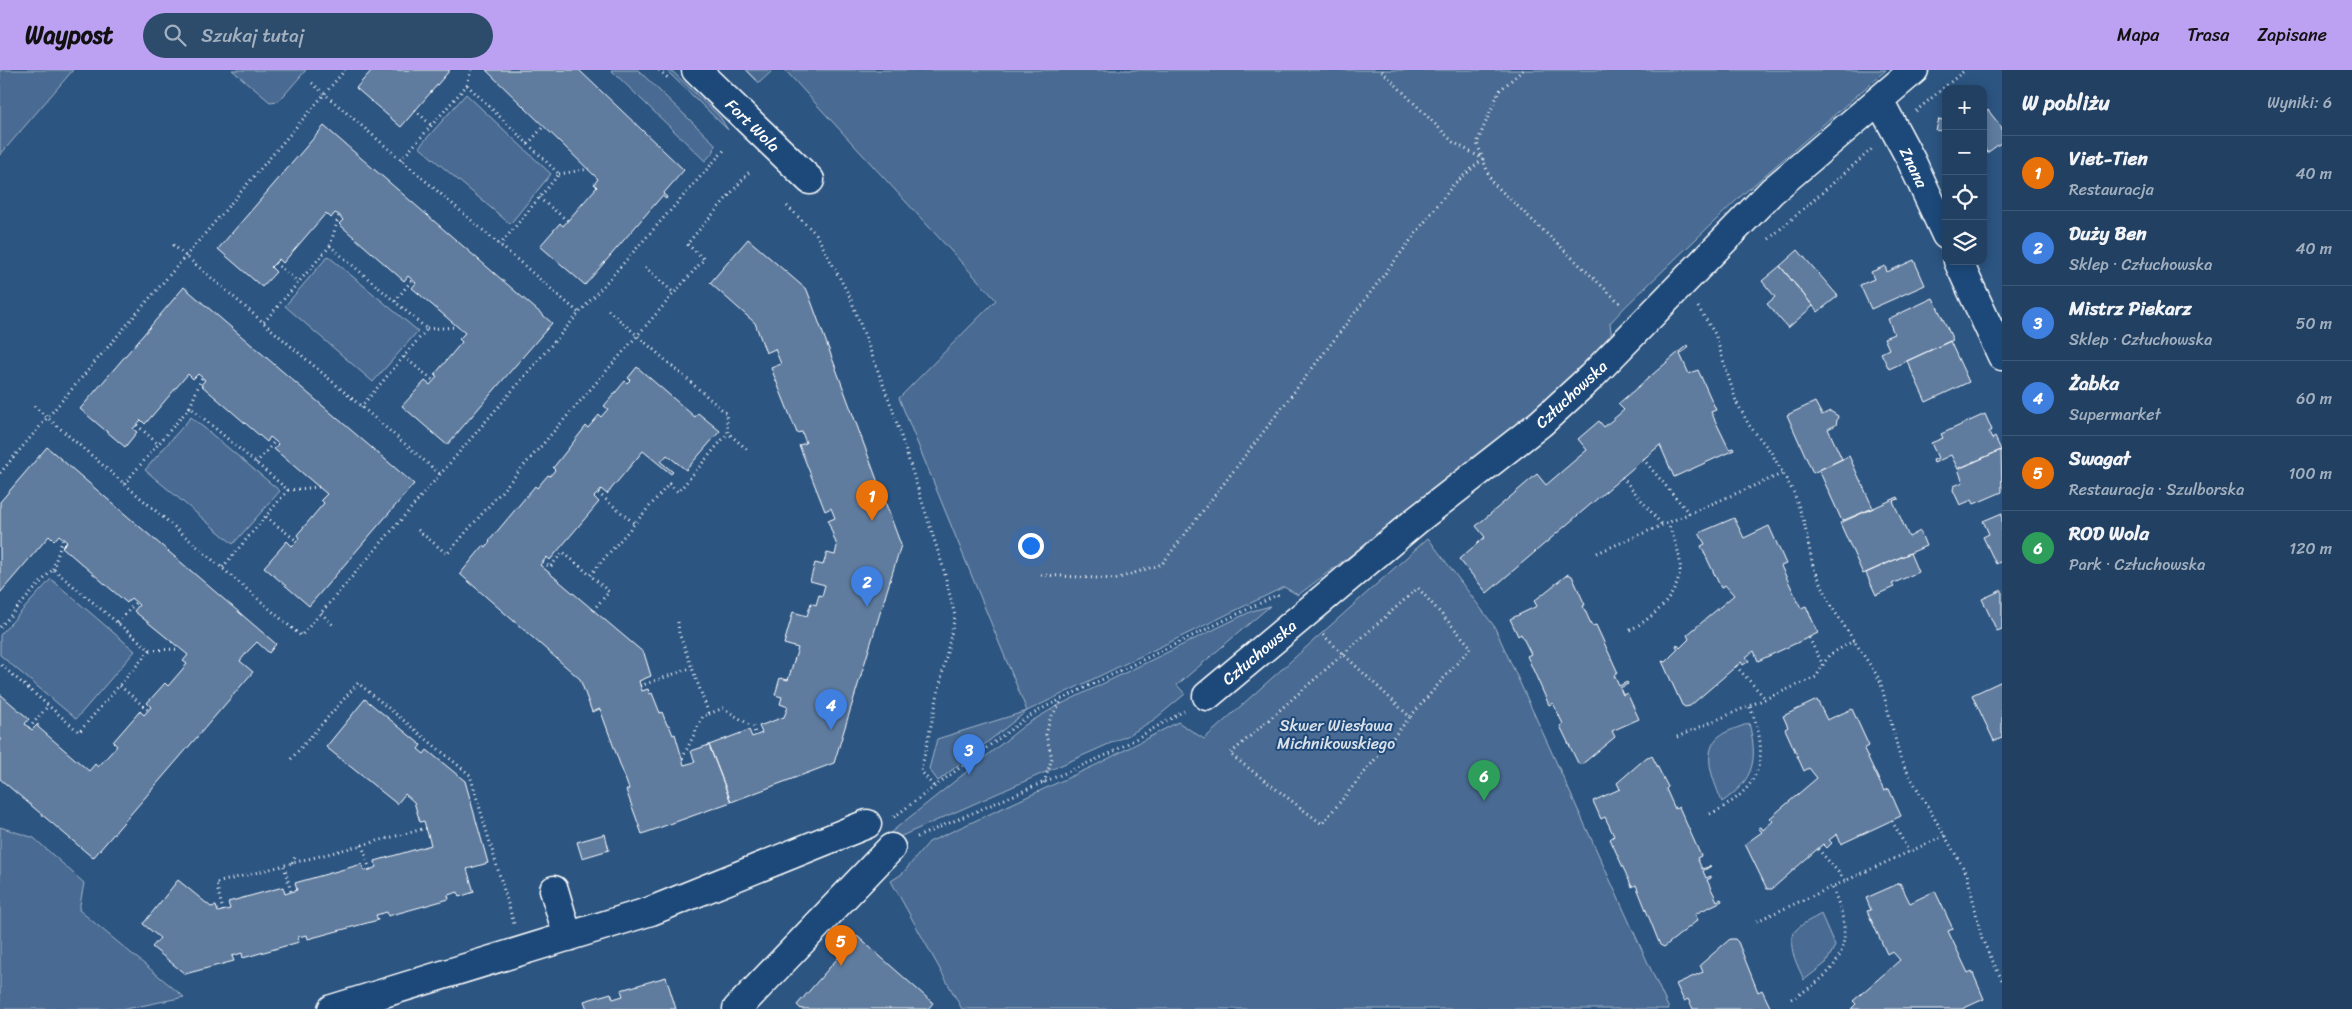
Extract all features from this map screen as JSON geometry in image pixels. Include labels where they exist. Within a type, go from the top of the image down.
[{"type":"street","name":"Fort Wola","points":[[696,70],[810,180]]},
{"type":"street","name":"Człuchowska","points":[[1207,696],[1417,520],[1540,422],[1591,377],[1772,191],[1914,70]]},
{"type":"street","name":"Znana","points":[[1879,100],[1942,227]]},
{"type":"street","points":[[1960,265],[2002,356]]},
{"type":"street","points":[[332,1009],[651,911],[867,824]]},
{"type":"street","points":[[738,1009],[888,850]]},
{"type":"street","points":[[554,890],[568,937]]},
{"type":"path","points":[[0,473],[345,70]]},
{"type":"path","points":[[401,160],[466,85],[471,70]]},
{"type":"path","points":[[1381,70],[1453,142],[1483,159]]},
{"type":"path","points":[[1523,70],[1499,91],[1477,143],[1491,181],[1625,307]]},
{"type":"path","points":[[1762,245],[1965,70]]},
{"type":"path","points":[[312,83],[579,313]]},
{"type":"path","points":[[466,85],[559,174]]},
{"type":"path","points":[[415,110],[431,125]]},
{"type":"path","points":[[528,144],[544,126]]},
{"type":"path","points":[[34,406],[301,636],[579,313],[726,148]]},
{"type":"path","points":[[1041,575],[1116,579],[1162,564],[1453,185],[1483,159]]},
{"type":"path","points":[[500,246],[559,174],[589,169]]},
{"type":"path","points":[[418,530],[447,554],[704,259],[688,244],[750,171]]},
{"type":"path","points":[[539,198],[568,221]]},
{"type":"path","points":[[787,206],[816,234],[850,297],[892,408],[943,567],[956,616],[921,772],[935,788],[1025,720],[1064,698],[1277,596],[1303,616],[1410,717]]},
{"type":"path","points":[[264,322],[330,246],[338,215]]},
{"type":"path","points":[[173,245],[440,474]]},
{"type":"path","points":[[330,246],[428,329],[457,327]]},
{"type":"path","points":[[275,264],[298,282]]},
{"type":"path","points":[[645,267],[674,293]]},
{"type":"path","points":[[395,302],[412,280]]},
{"type":"path","points":[[1696,303],[1715,334],[1736,401],[1749,425],[1771,452],[1794,493],[1804,522],[1813,566],[1833,609],[1880,680],[1900,761],[1922,801],[1946,835],[1967,874],[1982,939],[2002,980]]},
{"type":"path","points":[[608,310],[726,412],[728,433],[749,451]]},
{"type":"path","points":[[361,406],[428,329]]},
{"type":"path","points":[[404,357],[434,381]]},
{"type":"path","points":[[124,484],[190,407],[202,377]]},
{"type":"path","points":[[190,407],[288,490],[319,488]]},
{"type":"path","points":[[137,425],[158,444]]},
{"type":"path","points":[[590,576],[669,484],[678,492],[728,433]]},
{"type":"path","points":[[256,463],[275,441]]},
{"type":"path","points":[[1643,459],[1689,513]]},
{"type":"path","points":[[1597,553],[1784,473]]},
{"type":"path","points":[[1622,477],[1662,525]]},
{"type":"path","points":[[222,568],[288,490]]},
{"type":"path","points":[[598,493],[635,524]]},
{"type":"path","points":[[266,516],[297,541]]},
{"type":"path","points":[[1630,630],[1646,622],[1660,610],[1672,594],[1678,575],[1680,558],[1668,523]]},
{"type":"path","points":[[0,628],[53,569],[63,538]]},
{"type":"path","points":[[543,562],[550,568],[563,552],[609,592],[593,610]]},
{"type":"path","points":[[53,569],[150,650],[180,649]]},
{"type":"path","points":[[1418,588],[1471,647],[1410,717],[1322,824],[1230,754],[1342,653],[1418,588]]},
{"type":"path","points":[[118,623],[136,602]]},
{"type":"path","points":[[321,613],[335,627]]},
{"type":"path","points":[[678,622],[679,633],[709,714]]},
{"type":"path","points":[[1809,638],[1823,666]]},
{"type":"path","points":[[1677,737],[1816,677],[1829,655],[1855,640]]},
{"type":"path","points":[[0,664],[79,732],[150,650]]},
{"type":"path","points":[[1736,666],[1765,698]]},
{"type":"path","points":[[640,686],[691,668]]},
{"type":"path","points":[[291,759],[358,683],[470,775],[514,925]]},
{"type":"path","points":[[120,686],[148,710]]},
{"type":"path","points":[[1044,783],[1052,758],[1046,735],[1050,719],[1064,698]]},
{"type":"path","points":[[1710,814],[1727,806],[1739,797],[1752,780],[1760,764],[1763,748],[1758,724],[1750,705]]},
{"type":"path","points":[[29,728],[48,706]]},
{"type":"path","points":[[682,759],[703,716],[722,708],[753,728],[756,736]]},
{"type":"path","points":[[888,850],[1111,753],[1176,716]]},
{"type":"path","points":[[1892,820],[1909,852]]},
{"type":"path","points":[[223,911],[216,883],[427,828]]},
{"type":"path","points":[[1757,921],[1946,835]]},
{"type":"path","points":[[362,846],[370,870]]},
{"type":"path","points":[[1818,849],[1846,881]]},
{"type":"path","points":[[291,864],[296,856]]},
{"type":"path","points":[[284,866],[291,892]]},
{"type":"path","points":[[1791,999],[1825,977],[1838,962],[1844,944],[1845,926],[1841,907],[1832,888]]},
{"type":"green space","points":[[0,70],[73,70],[0,155]]},
{"type":"green space","points":[[232,70],[306,70],[279,101],[270,102]]},
{"type":"green space","points":[[611,70],[638,70],[715,144],[714,151],[705,161]]},
{"type":"green space","points":[[666,70],[671,70],[720,117],[728,130]]},
{"type":"green space","points":[[746,70],[773,70],[759,83]]},
{"type":"green space","points":[[785,70],[1886,70],[1741,196],[1625,307],[1610,323],[1612,340],[1603,352],[1455,477],[1298,595],[1284,587],[1027,711],[899,398],[996,300]]},
{"type":"green space","points":[[466,94],[551,174],[510,224],[419,147]]},
{"type":"green space","points":[[328,256],[418,331],[373,382],[285,306]]},
{"type":"green space","points":[[191,417],[280,491],[233,544],[145,470]]},
{"type":"green space","name":"Skwer Wiesława Michnikowskiego","points":[[1428,538],[1494,626],[1669,1009],[962,1009],[891,881],[902,874],[929,842],[1098,764],[1178,722],[1204,739]]},
{"type":"green space","points":[[51,579],[135,651],[76,719],[0,655],[0,635]]},
{"type":"green space","points":[[1270,606],[1177,685],[1185,694],[1155,719],[1129,735],[897,838],[890,833],[1025,725],[1057,706],[1252,611]]},
{"type":"green space","points":[[1027,711],[938,781],[929,769],[937,739]]},
{"type":"green space","points":[[1749,723],[1753,748],[1751,768],[1741,785],[1722,802],[1711,770],[1710,753],[1712,745],[1717,738],[1728,731]]},
{"type":"green space","points":[[0,827],[34,838],[84,883],[79,910],[184,997],[126,1009],[0,1009]]},
{"type":"green space","points":[[1821,914],[1835,946],[1826,963],[1804,980],[1792,948],[1793,936],[1801,925]]},
{"type":"building","points":[[372,70],[450,70],[401,127],[356,88]]},
{"type":"building","points":[[486,70],[579,70],[684,170],[663,194],[667,197],[666,199],[662,196],[585,285],[540,246],[560,223],[563,226],[597,187],[594,184],[598,179]]},
{"type":"building","points":[[1987,111],[2002,128],[2002,142],[1987,153],[1987,130]]},
{"type":"building","points":[[1939,119],[1942,120],[1942,131],[1936,130]]},
{"type":"building","points":[[324,126],[552,323],[447,445],[402,406],[425,381],[430,385],[437,377],[435,374],[462,342],[459,339],[465,333],[412,288],[416,283],[408,276],[404,281],[339,224],[343,220],[339,215],[335,213],[331,218],[326,213],[283,263],[279,259],[271,267],[276,272],[262,287],[218,249]]},
{"type":"building","points":[[748,239],[807,290],[901,545],[834,763],[731,802],[709,745],[749,730],[752,737],[762,733],[759,726],[784,717],[788,707],[780,704],[782,697],[775,695],[780,678],[788,680],[798,648],[784,644],[793,612],[807,616],[811,603],[816,605],[819,595],[822,596],[825,585],[810,581],[815,563],[823,565],[827,553],[835,555],[837,546],[828,521],[835,518],[831,508],[825,511],[799,445],[806,443],[802,432],[797,433],[771,368],[781,364],[775,349],[766,353],[755,323],[710,283]]},
{"type":"building","points":[[1798,250],[1838,296],[1818,312],[1780,266]]},
{"type":"building","points":[[1914,260],[1925,285],[1871,309],[1860,285],[1874,279],[1871,272],[1885,266],[1887,272]]},
{"type":"building","points":[[1780,266],[1813,306],[1788,328],[1767,304],[1775,297],[1762,281]]},
{"type":"building","points":[[184,287],[414,484],[309,606],[264,567],[287,541],[292,546],[297,541],[299,538],[297,535],[324,503],[321,500],[327,494],[274,449],[278,444],[275,441],[270,437],[267,442],[201,385],[205,380],[198,374],[193,379],[188,374],[145,424],[141,420],[133,429],[137,432],[125,447],[80,409]]},
{"type":"building","points":[[1933,298],[1953,340],[1889,369],[1881,353],[1889,349],[1884,338],[1894,334],[1888,319]]},
{"type":"building","points":[[1950,341],[1969,382],[1926,402],[1907,361]]},
{"type":"building","points":[[1687,345],[1688,348],[1680,354],[1689,374],[1698,370],[1716,410],[1711,412],[1729,449],[1733,448],[1734,450],[1674,477],[1660,445],[1487,593],[1459,559],[1485,537],[1476,526],[1537,474],[1546,485],[1587,450],[1578,439],[1599,421],[1604,427],[1624,410],[1618,404]]},
{"type":"building","points":[[637,367],[695,417],[698,413],[720,431],[686,470],[667,455],[661,462],[673,472],[671,474],[643,451],[607,494],[601,489],[594,497],[599,502],[550,560],[547,557],[540,565],[644,653],[651,676],[639,681],[642,691],[648,689],[650,694],[652,693],[660,713],[662,712],[673,735],[675,734],[684,765],[695,762],[691,751],[709,745],[731,802],[642,834],[626,790],[629,789],[600,709],[592,712],[580,679],[460,574],[484,545],[486,547],[535,486],[537,488],[548,475],[550,476],[555,470],[553,468],[586,426],[588,428],[599,415],[601,417],[608,409],[604,406],[625,381],[627,383],[630,380],[628,378]]},
{"type":"building","points":[[1815,402],[1822,415],[1830,411],[1838,416],[1836,425],[1828,429],[1842,459],[1813,473],[1787,415]]},
{"type":"building","points":[[1985,414],[1992,430],[1989,432],[1992,439],[1995,437],[2001,450],[1958,469],[1951,455],[1934,463],[1933,460],[1938,458],[1931,443],[1943,438],[1941,434]]},
{"type":"building","points":[[47,447],[276,644],[269,653],[257,642],[248,651],[240,661],[253,672],[93,858],[0,779],[0,694],[29,719],[25,724],[32,730],[38,724],[38,727],[89,771],[95,764],[98,767],[117,746],[113,742],[140,711],[144,715],[151,707],[147,703],[165,683],[168,686],[187,664],[183,661],[188,655],[134,611],[139,605],[131,598],[127,603],[62,547],[67,542],[59,535],[54,541],[49,536],[0,593],[0,502]]},
{"type":"building","points":[[2001,450],[2002,492],[1974,504],[1972,500],[1960,505],[1953,490],[1954,486],[1963,482],[1958,469]]},
{"type":"building","points":[[1849,456],[1873,508],[1842,521],[1819,470]]},
{"type":"building","points":[[1898,497],[1899,499],[1893,501],[1909,537],[1920,531],[1926,546],[1863,574],[1840,523]]},
{"type":"building","points":[[2002,513],[2002,561],[1996,564],[1983,537],[1989,534],[1983,521]]},
{"type":"building","points":[[1734,518],[1744,538],[1769,526],[1786,564],[1781,566],[1801,608],[1806,606],[1818,633],[1758,661],[1754,651],[1746,657],[1749,661],[1743,665],[1741,662],[1690,706],[1685,707],[1682,705],[1662,661],[1665,662],[1678,649],[1677,644],[1680,648],[1689,639],[1687,635],[1734,595],[1725,585],[1721,588],[1701,546],[1705,544],[1699,533]]},
{"type":"building","points":[[1910,553],[1918,572],[1892,584],[1894,587],[1876,595],[1866,573]]},
{"type":"building","points":[[1568,574],[1572,576],[1592,626],[1596,625],[1618,673],[1614,675],[1619,686],[1627,682],[1628,684],[1620,688],[1623,695],[1627,693],[1639,719],[1612,731],[1615,737],[1581,765],[1578,763],[1560,726],[1563,724],[1553,703],[1549,705],[1527,656],[1531,654],[1521,634],[1518,636],[1510,619],[1537,606],[1534,601]]},
{"type":"building","points":[[2002,590],[2002,629],[1997,631],[1982,599]]},
{"type":"building","points":[[2002,681],[2002,738],[1994,741],[1972,695]]},
{"type":"building","points":[[365,699],[421,745],[418,749],[424,754],[427,750],[465,781],[488,863],[467,869],[474,892],[459,897],[458,892],[448,895],[449,899],[388,916],[387,912],[376,915],[378,920],[308,939],[307,935],[298,937],[299,942],[243,958],[242,953],[232,956],[234,961],[185,974],[152,947],[160,938],[143,924],[178,880],[211,907],[216,906],[218,912],[230,909],[228,902],[283,887],[285,894],[297,890],[295,883],[362,864],[364,871],[370,870],[376,867],[375,861],[431,845],[424,821],[420,822],[414,802],[405,794],[397,804],[326,747]]},
{"type":"building","points":[[1817,700],[1827,720],[1852,709],[1869,746],[1864,749],[1884,791],[1889,789],[1901,816],[1841,844],[1837,834],[1829,840],[1832,843],[1827,848],[1823,844],[1772,889],[1767,889],[1745,844],[1762,832],[1758,828],[1761,827],[1763,830],[1773,821],[1770,818],[1817,778],[1809,768],[1804,771],[1785,729],[1788,727],[1783,716]]},
{"type":"building","points":[[1652,756],[1668,787],[1666,789],[1675,809],[1679,807],[1701,856],[1697,858],[1702,869],[1711,866],[1703,871],[1706,878],[1711,876],[1707,880],[1717,901],[1721,899],[1722,901],[1695,914],[1698,920],[1664,947],[1660,945],[1636,885],[1632,887],[1610,839],[1614,836],[1605,817],[1601,819],[1593,801],[1620,789],[1617,783],[1647,757]]},
{"type":"building","points":[[605,834],[609,850],[582,858],[577,842]]},
{"type":"building","points":[[1900,883],[1910,903],[1935,891],[1953,929],[1948,931],[1968,973],[1972,971],[1984,999],[1962,1009],[1851,1009],[1856,1004],[1853,1001],[1900,960],[1892,951],[1887,954],[1867,911],[1871,910],[1866,898]]},
{"type":"building","points":[[857,936],[933,1003],[928,1009],[801,1009],[797,1005]]},
{"type":"building","points":[[1730,939],[1735,939],[1738,942],[1758,992],[1762,990],[1771,1009],[1693,1009],[1688,999],[1684,1001],[1676,984],[1703,972],[1700,965]]},
{"type":"building","points":[[666,977],[676,1009],[587,1009],[584,1001],[611,993],[613,999],[623,996],[621,990]]},
{"type":"place","name":"Viet-Tien","points":[[872,521]]},
{"type":"place","name":"Duży Ben","points":[[867,607]]},
{"type":"place","name":"Żabka","points":[[831,730]]},
{"type":"place","name":"Mistrz Piekarz","points":[[969,775]]},
{"type":"place","name":"ROD Wola","points":[[1484,801]]},
{"type":"place","name":"Swagat","points":[[841,966]]}]
